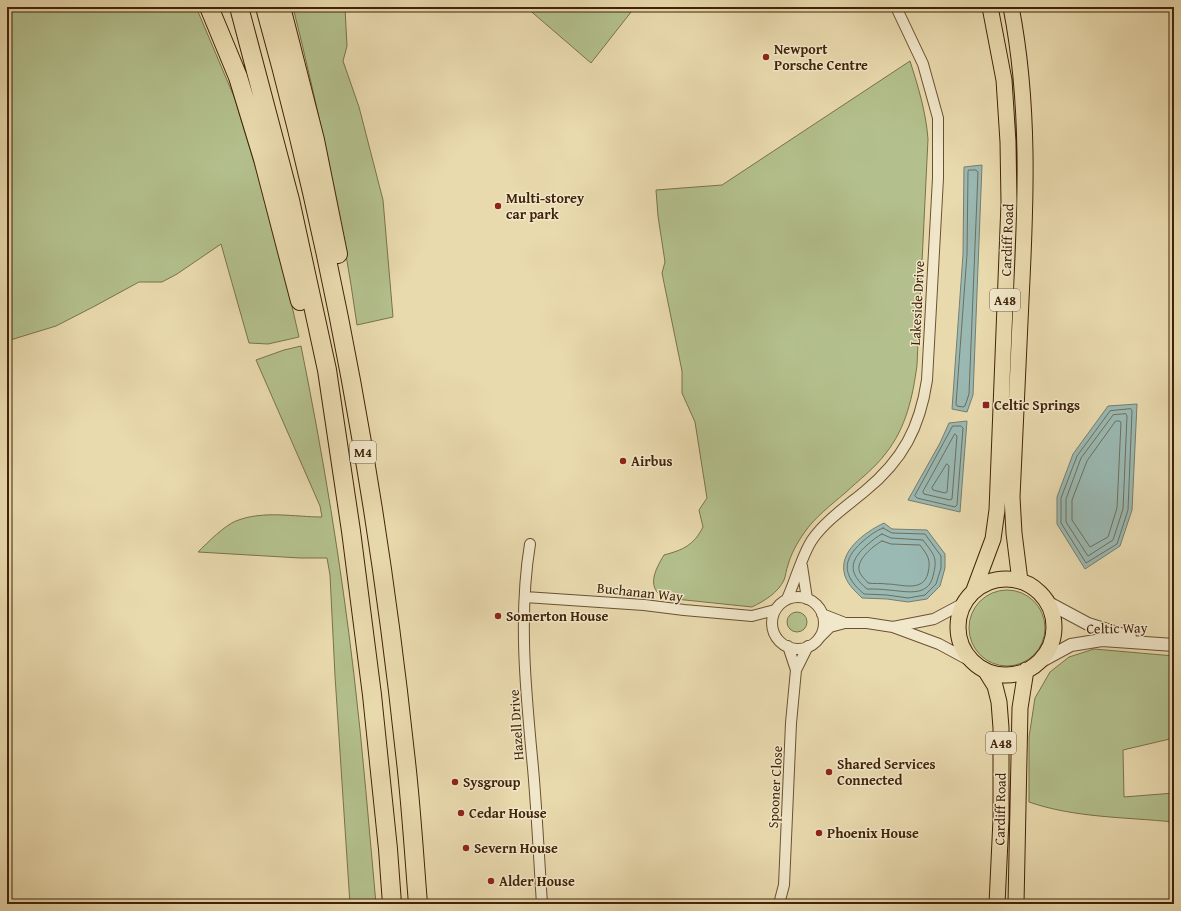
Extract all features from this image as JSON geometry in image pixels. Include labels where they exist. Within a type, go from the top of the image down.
[{"type":"highway","name":"M4","points":[[209,7],[238,77],[263,159],[338,449]]},
{"type":"highway","name":"M4","points":[[239,7],[290,200],[327,370],[351,531],[372,695],[388,849],[392,904]]},
{"type":"highway","name":"M4","points":[[265,7],[305,161],[338,310],[372,498]]},
{"type":"highway","name":"M4","points":[[281,7],[314,140],[348,302],[405,754],[418,904]]},
{"type":"main road","name":"Cardiff Road","points":[[990,7],[1004,80],[1008,142],[1009,203],[997,510],[993,539],[974,590],[964,602],[959,614],[958,630],[963,648],[995,686],[999,702],[1001,728],[1002,819],[997,904]]},
{"type":"main road","name":"Cardiff Road","points":[[1011,7],[1019,53],[1025,115],[1024,238],[1012,497],[1014,533],[1020,581]]},
{"type":"main road","name":"Cardiff Road","points":[[974,590],[988,582],[1003,579],[1020,581],[1033,587],[1047,602],[1054,624],[1051,643],[1045,654],[1031,667],[1020,708],[1016,904]]},
{"type":"main road","points":[[980,667],[1002,674],[1031,667]]},
{"type":"street","name":"Lakeside Drive","points":[[787,599],[811,541],[822,528],[880,478],[901,452],[912,436],[924,401],[927,380],[938,178],[938,118],[923,64],[896,7]]},
{"type":"street","name":"Hazell Drive","points":[[530,544],[525,596],[524,642],[529,735],[533,768],[542,904]]},
{"type":"street","points":[[801,564],[807,599]]},
{"type":"street","name":"Buchanan Way","points":[[525,596],[644,605],[752,616],[775,610],[787,599]]},
{"type":"street","points":[[787,599],[797,597],[807,599],[818,607],[822,614],[823,626],[819,638]]},
{"type":"street","points":[[893,626],[934,619],[964,602]]},
{"type":"street","name":"Celtic Way","points":[[1047,602],[1088,624],[1140,640],[1174,644]]},
{"type":"street","points":[[775,610],[772,619],[772,628],[775,636]]},
{"type":"street","points":[[822,614],[845,623]]},
{"type":"street","name":"Buchanan Way","points":[[752,616],[765,622],[775,636],[788,646]]},
{"type":"street","points":[[788,646],[798,648],[808,646],[830,627],[845,623],[867,623],[893,626],[939,644],[980,667]]},
{"type":"street","name":"Celtic Way","points":[[1031,667],[1071,645],[1102,640],[1155,642]]},
{"type":"street","name":"Spooner Close","points":[[788,646],[796,670]]},
{"type":"street","name":"Spooner Close","points":[[779,904],[784,885],[791,723],[796,670],[808,646]]},
{"type":"green space","points":[[7,7],[196,7],[235,99],[260,182],[283,267],[299,337],[268,344],[249,343],[221,244],[177,274],[162,282],[139,282],[56,326],[7,341]]},
{"type":"green space","points":[[293,7],[345,8],[347,46],[343,61],[359,107],[383,200],[393,317],[357,325],[329,165]]},
{"type":"green space","points":[[526,7],[635,7],[591,63]]},
{"type":"green space","points":[[910,61],[924,109],[928,139],[917,365],[911,400],[904,422],[893,443],[877,464],[808,527],[793,553],[787,567],[784,580],[778,589],[770,596],[752,607],[666,598],[656,590],[654,584],[655,573],[664,555],[687,546],[700,533],[703,527],[699,510],[707,498],[695,422],[682,393],[682,371],[662,273],[665,262],[658,216],[656,190],[722,185]]},
{"type":"green space","points":[[301,346],[331,510],[349,633],[376,904],[350,904],[330,575],[327,558],[300,558],[198,552],[227,526],[246,518],[268,515],[322,517],[320,506],[256,360],[284,350]]},
{"type":"green space","points":[[1007,590],[1021,593],[1034,601],[1042,614],[1045,628],[1042,642],[1034,655],[1021,663],[1007,666],[993,663],[980,655],[972,642],[969,628],[972,614],[980,601],[993,593]]},
{"type":"green space","points":[[797,612],[804,615],[807,622],[804,629],[797,632],[790,629],[787,622],[790,615]]},
{"type":"green space","points":[[1094,649],[1174,656],[1174,738],[1123,750],[1124,797],[1174,793],[1174,822],[1082,814],[1029,802],[1029,737],[1035,698],[1050,672],[1069,657]]},
{"type":"water","points":[[982,165],[973,395],[967,412],[952,409],[963,254],[964,167]]},
{"type":"water","points":[[1137,404],[1132,510],[1120,546],[1085,569],[1057,524],[1057,497],[1073,454],[1108,406]]},
{"type":"water","points":[[967,421],[960,512],[908,500],[940,443],[949,423]]},
{"type":"water","points":[[884,523],[892,529],[927,530],[945,554],[945,568],[940,586],[927,599],[908,602],[862,598],[848,582],[845,576],[844,567],[845,559],[849,551],[861,537]]},
{"type":"place","name":"Newport Porsche Centre","points":[[766,57]]},
{"type":"place","name":"Multi-storey car park","points":[[498,206]]},
{"type":"place","name":"Celtic Springs","points":[[986,405]]},
{"type":"place","name":"Airbus","points":[[623,461]]},
{"type":"place","name":"Somerton House","points":[[498,616]]},
{"type":"place","name":"Shared Services Connected","points":[[829,772]]},
{"type":"place","name":"Sysgroup","points":[[455,782]]},
{"type":"place","name":"Cedar House","points":[[461,813]]},
{"type":"place","name":"Phoenix House","points":[[819,833]]},
{"type":"place","name":"Severn House","points":[[466,848]]},
{"type":"place","name":"Alder House","points":[[491,881]]}]
